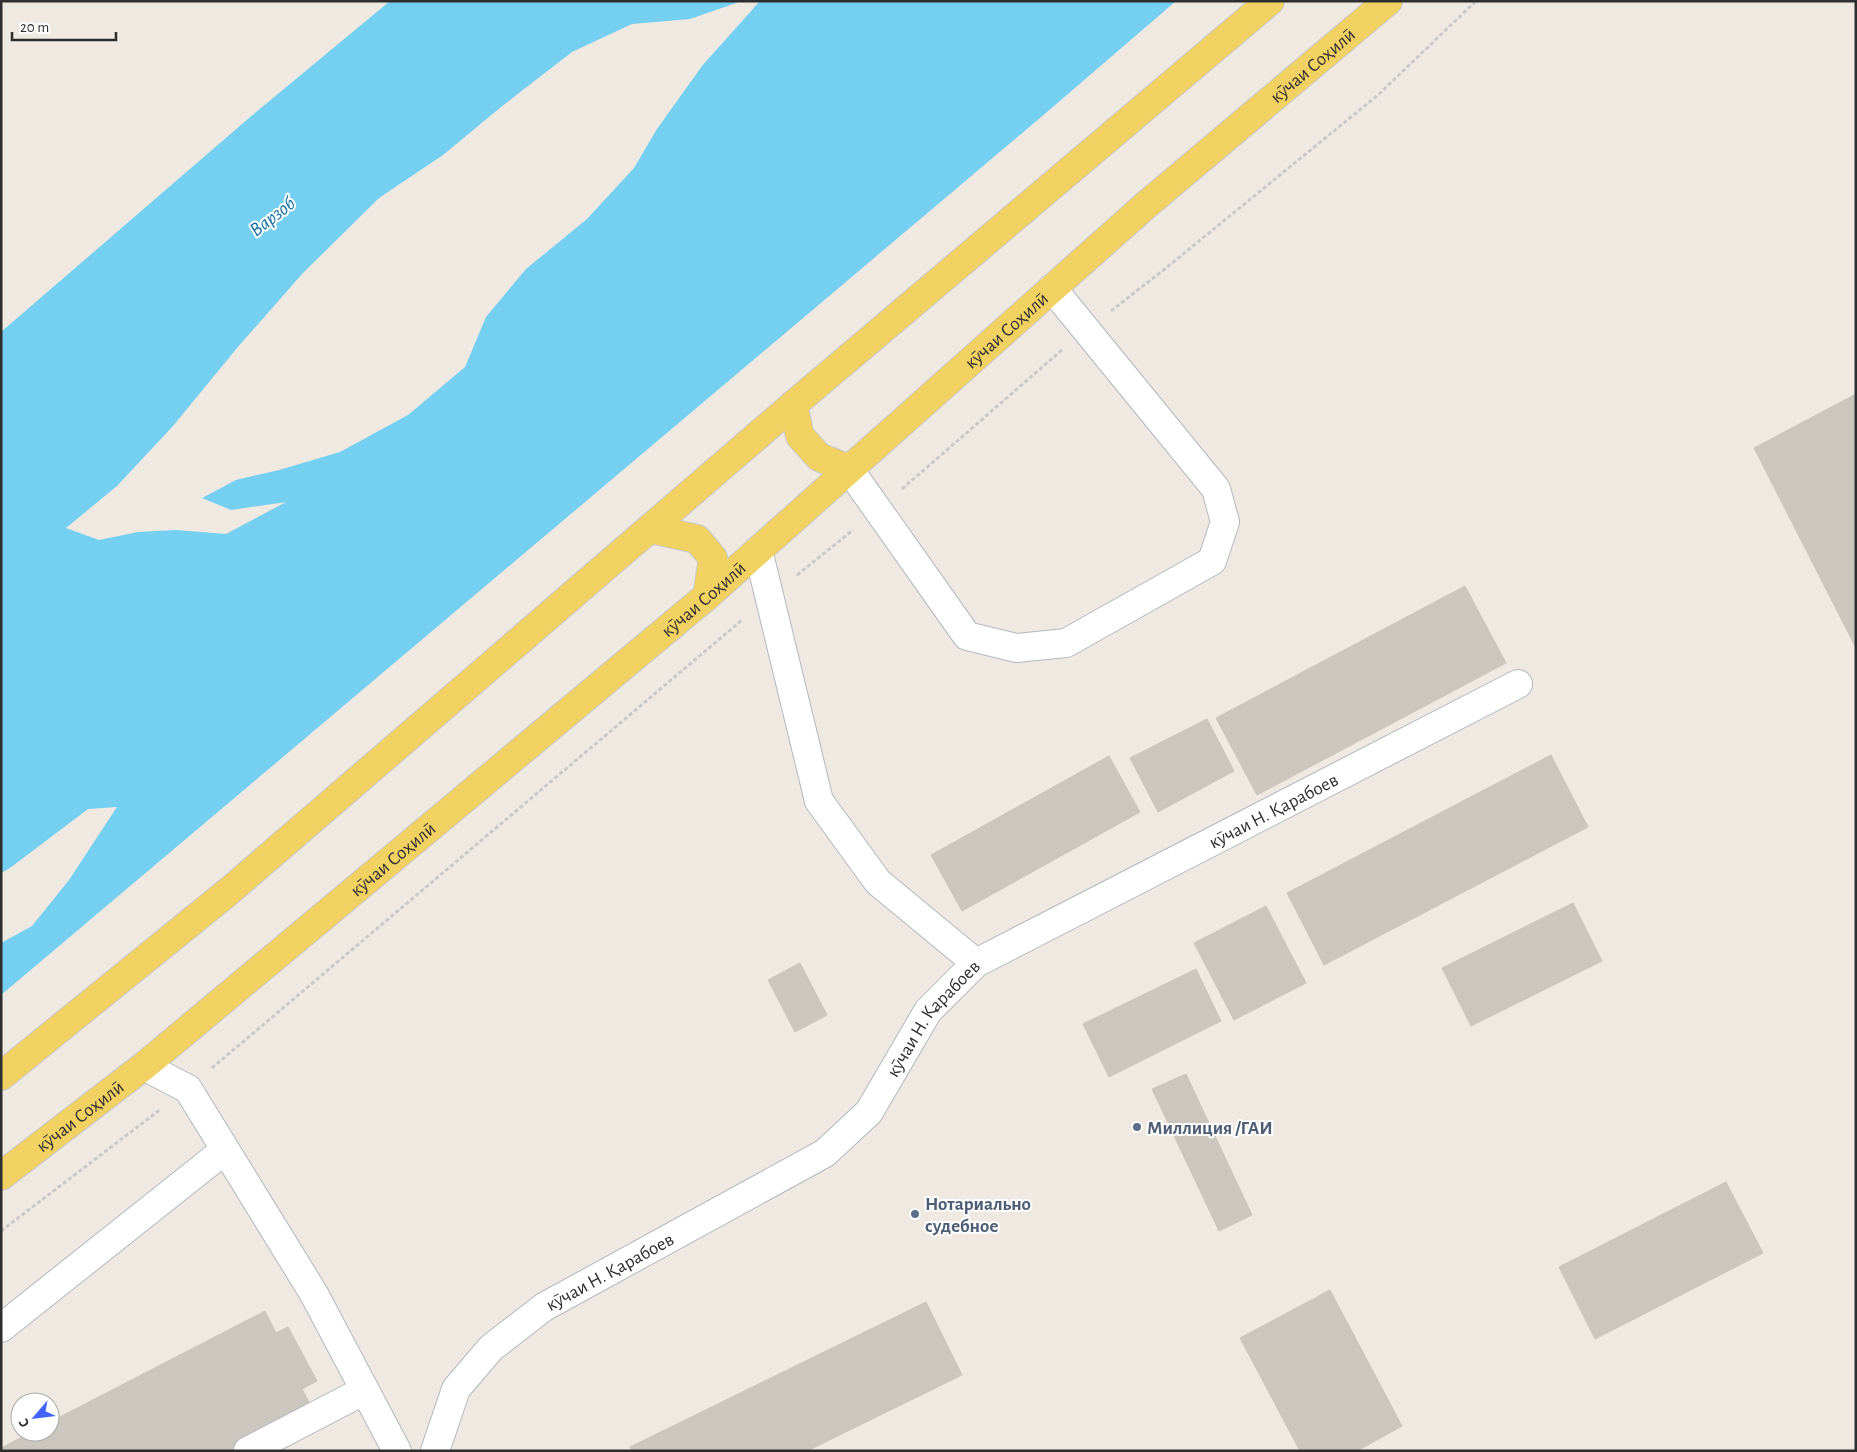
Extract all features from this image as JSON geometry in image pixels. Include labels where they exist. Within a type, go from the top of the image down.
[{"type":"main road","points":[[1,1076],[235,885],[793,405],[1270,1]]},
{"type":"main road","name":"кӯчаи Соҳилӣ","points":[[1,1176],[144,1066],[707,596],[1146,204],[1388,1]]},
{"type":"main road","points":[[793,405],[800,436],[819,457],[849,469]]},
{"type":"main road","points":[[651,529],[697,539],[713,558],[707,596]]},
{"type":"lane","points":[[849,469],[967,636],[1016,648],[1066,643],[1212,561],[1226,522],[1216,489],[1052,288]]},
{"type":"lane","points":[[758,550],[819,801],[878,882],[976,963]]},
{"type":"lane","name":"кӯчаи Н. Қарабоев","points":[[435,1451],[456,1389],[491,1348],[544,1307],[824,1153],[869,1112],[928,1011],[976,963],[1518,684]]},
{"type":"lane","points":[[144,1066],[188,1089],[314,1294],[397,1451]]},
{"type":"lane","points":[[1,1328],[225,1150]]},
{"type":"lane","points":[[248,1451],[365,1390]]},
{"type":"water","name":"Варзоб","points":[[390,1],[742,1],[690,19],[632,24],[572,52],[443,155],[379,198],[302,274],[237,348],[173,426],[117,486],[66,528],[99,540],[138,532],[176,530],[226,534],[286,502],[231,510],[202,498],[236,480],[279,470],[340,452],[408,415],[465,367],[486,317],[526,269],[587,219],[634,168],[657,129],[702,66],[760,1],[1176,1],[1,995],[1,943],[32,926],[69,880],[117,807],[88,809],[1,873],[1,332],[249,118]]},
{"type":"building","points":[[1856,394],[1856,648],[1754,448]]},
{"type":"building","points":[[1465,586],[1506,663],[1257,795],[1216,718]]},
{"type":"building","points":[[1207,719],[1234,771],[1158,812],[1130,758]]},
{"type":"building","points":[[1551,755],[1588,827],[1324,965],[1287,893]]},
{"type":"building","points":[[1109,756],[1140,812],[962,911],[931,855]]},
{"type":"building","points":[[1573,903],[1602,961],[1471,1026],[1442,968]]},
{"type":"building","points":[[1266,906],[1306,983],[1234,1020],[1194,943]]},
{"type":"building","points":[[800,963],[827,1015],[795,1032],[768,980]]},
{"type":"building","points":[[1196,969],[1221,1021],[1109,1077],[1083,1024]]},
{"type":"building","points":[[1186,1074],[1252,1215],[1219,1231],[1152,1089]]},
{"type":"building","points":[[1726,1182],[1763,1253],[1595,1339],[1559,1267]]},
{"type":"building","points":[[1330,1290],[1402,1426],[1357,1451],[1300,1451],[1240,1338]]},
{"type":"building","points":[[926,1302],[962,1375],[807,1451],[632,1451],[630,1447]]},
{"type":"building","points":[[265,1311],[276,1333],[288,1327],[317,1381],[302,1389],[313,1410],[234,1451],[1,1451],[1,1448],[13,1442],[60,1442],[60,1417]]},
{"type":"place","name":"Миллиция /ГАИ","points":[[1137,1127]]},
{"type":"place","name":"Нотариально судебное","points":[[915,1214]]}]
